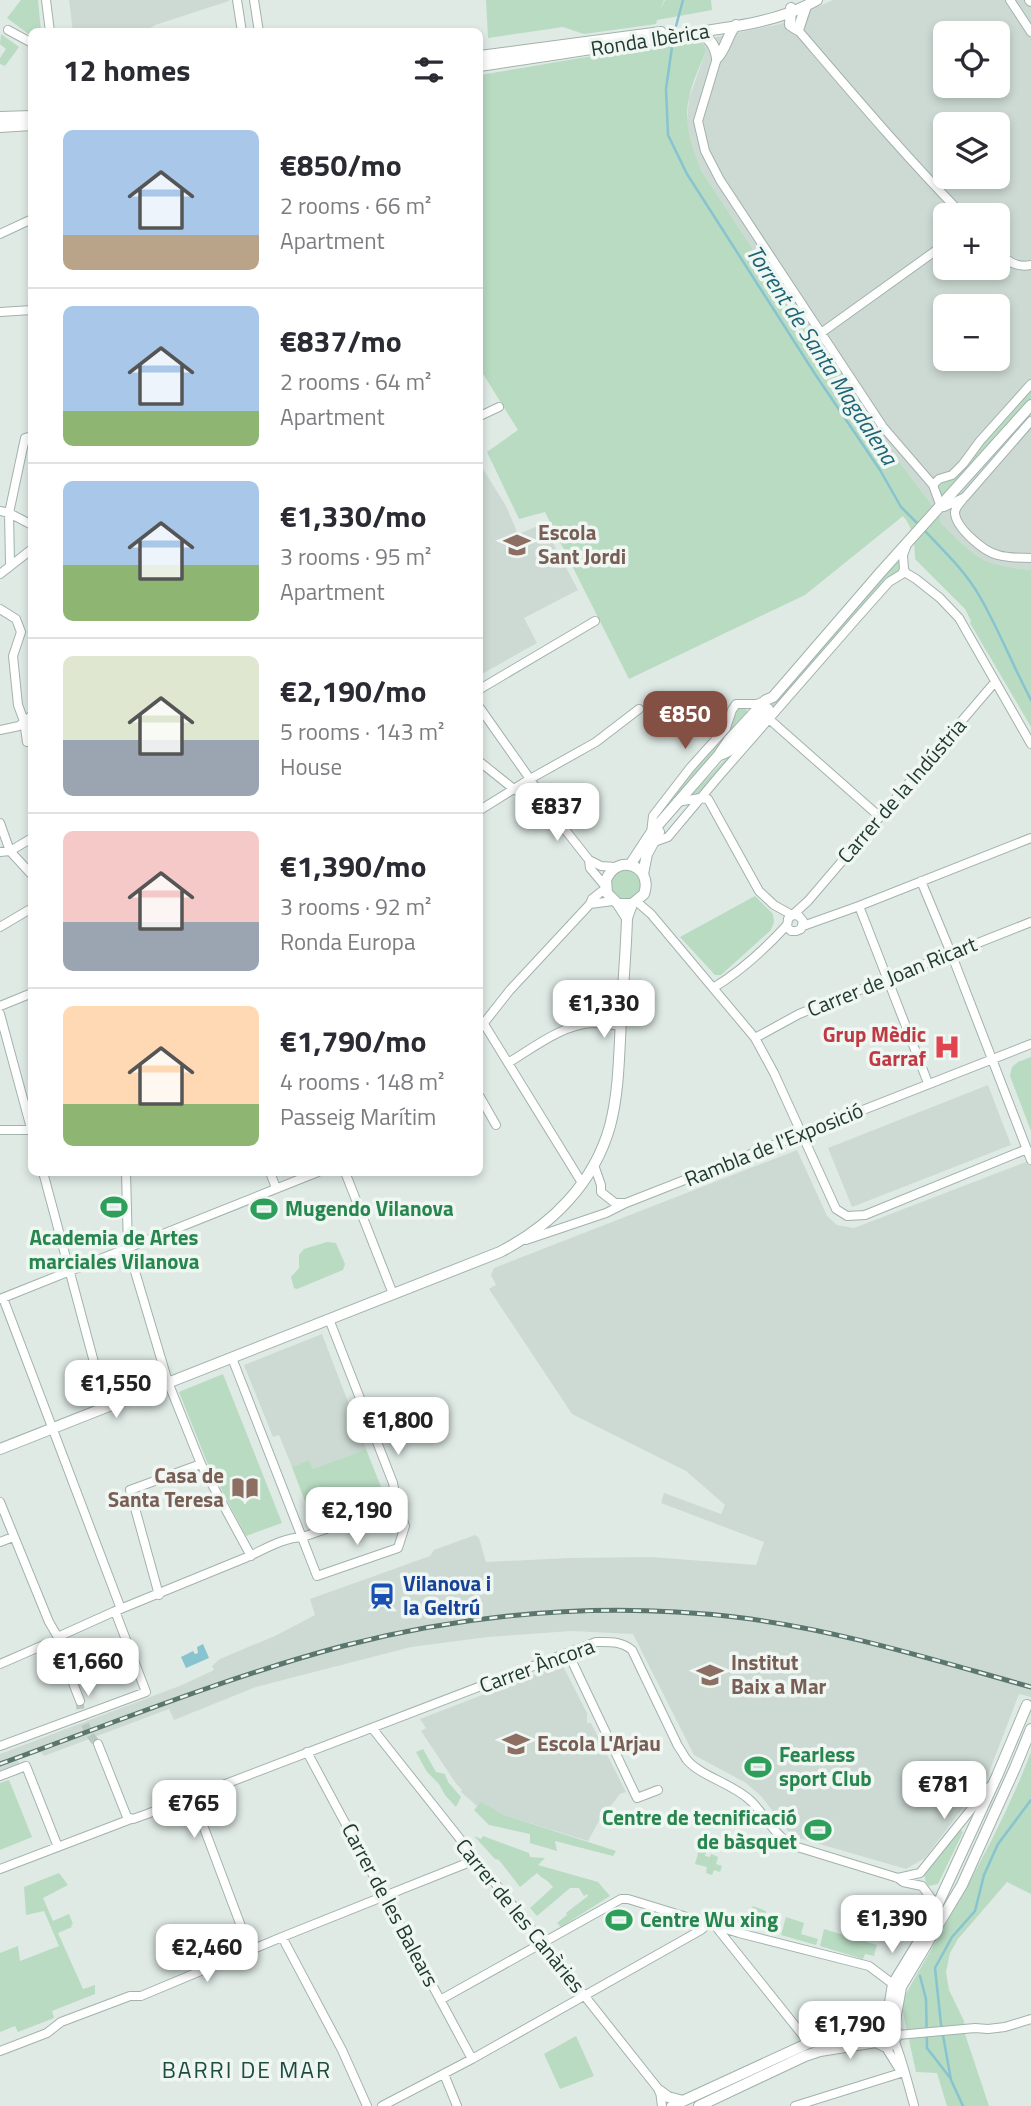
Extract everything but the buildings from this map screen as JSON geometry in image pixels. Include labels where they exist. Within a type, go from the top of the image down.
[{"type":"street","points":[[46,0],[50,28]]},
{"type":"street","points":[[237,0],[241,28]]},
{"type":"street","points":[[254,0],[258,28]]},
{"type":"street","name":"Ronda Ibèrica","points":[[683,32],[699,32],[773,18],[817,0]]},
{"type":"street","points":[[1010,0],[1031,32]]},
{"type":"street","points":[[794,27],[805,3]]},
{"type":"street","points":[[791,9],[794,27]]},
{"type":"street","name":"Ronda Ibèrica","points":[[483,56],[683,32],[791,9]]},
{"type":"street","points":[[773,18],[794,27],[882,129],[951,203]]},
{"type":"street","points":[[736,25],[729,32],[717,58],[698,121],[705,151],[720,180],[883,427],[933,485],[938,510]]},
{"type":"street","points":[[9,30],[28,41]]},
{"type":"street","points":[[699,32],[715,46],[717,58]]},
{"type":"street","name":"Ronda Ibèrica","points":[[483,65],[661,35]]},
{"type":"street","points":[[0,117],[28,116]]},
{"type":"street","points":[[0,127],[28,125]]},
{"type":"street","points":[[0,234],[28,221]]},
{"type":"street","points":[[821,333],[933,253]]},
{"type":"street","points":[[1010,262],[1031,265]]},
{"type":"street","points":[[0,312],[28,310]]},
{"type":"street","points":[[933,485],[939,479],[952,475],[963,464],[1031,384]]},
{"type":"street","points":[[630,865],[668,813],[718,756],[751,710],[770,698],[1031,405]]},
{"type":"street","points":[[483,415],[499,407]]},
{"type":"street","points":[[1031,421],[965,497],[955,514],[961,526],[986,550],[997,555],[1031,558]]},
{"type":"street","points":[[10,564],[4,512],[28,437]]},
{"type":"street","points":[[938,510],[965,497]]},
{"type":"street","points":[[4,512],[28,523]]},
{"type":"street","points":[[907,544],[903,555],[906,573],[940,598],[959,618],[1031,744]]},
{"type":"street","points":[[0,574],[28,552]]},
{"type":"street","points":[[652,838],[668,838],[857,618],[904,569]]},
{"type":"street","points":[[0,609],[17,621],[21,632],[13,656],[18,705],[28,718],[27,742]]},
{"type":"street","points":[[483,687],[595,621]]},
{"type":"street","name":"Carrer de la Indústria","points":[[793,915],[808,901],[995,682]]},
{"type":"street","points":[[718,756],[728,753],[751,730],[770,707],[770,698]]},
{"type":"street","points":[[651,914],[643,874],[652,838],[653,816],[690,768],[726,728],[736,705],[751,710],[756,718],[751,730]]},
{"type":"street","points":[[483,808],[596,742],[639,709]]},
{"type":"street","points":[[483,712],[548,808],[589,860],[601,866],[630,865],[643,874]]},
{"type":"street","points":[[0,730],[19,726],[28,718]]},
{"type":"street","points":[[769,719],[880,817]]},
{"type":"street","points":[[483,764],[515,790],[548,808]]},
{"type":"street","points":[[677,802],[708,799],[759,891],[774,905],[789,926],[799,930],[803,924],[859,906],[1031,838]]},
{"type":"street","points":[[0,823],[10,851],[28,871]]},
{"type":"street","points":[[0,852],[10,851],[28,840]]},
{"type":"street","points":[[589,860],[590,868],[627,918]]},
{"type":"street","points":[[483,1024],[510,990],[605,887],[608,875],[615,867]]},
{"type":"street","points":[[921,881],[1031,1160]]},
{"type":"street","points":[[634,903],[646,889]]},
{"type":"street","name":"Carrer de la Indústria","points":[[803,924],[808,901]]},
{"type":"street","points":[[590,904],[634,903],[651,914],[755,1038],[774,1073],[835,1209],[847,1216],[864,1215],[1027,1149]]},
{"type":"street","name":"Rambla de l'Exposició","points":[[516,1244],[575,1194],[594,1165],[613,1114],[618,1075],[627,918],[634,903]]},
{"type":"street","points":[[774,905],[799,916],[803,924]]},
{"type":"street","points":[[859,906],[928,1083]]},
{"type":"street","points":[[0,927],[28,910]]},
{"type":"street","points":[[789,926],[788,919],[793,915]]},
{"type":"street","name":"Carrer de Joan Ricart","points":[[755,1038],[799,1014],[1031,922]]},
{"type":"street","points":[[713,988],[732,977],[789,926]]},
{"type":"street","points":[[0,1006],[28,995]]},
{"type":"street","points":[[0,1014],[28,1120]]},
{"type":"street","points":[[508,1063],[578,1025],[595,1023],[621,1026]]},
{"type":"street","points":[[483,1029],[508,1063],[582,1183]]},
{"type":"street","name":"Rambla de l'Exposició","points":[[0,1449],[516,1244],[606,1213],[1031,1044]]},
{"type":"street","points":[[483,1102],[496,1125]]},
{"type":"street","points":[[0,1130],[28,1131]]},
{"type":"street","points":[[594,1165],[601,1185],[600,1192],[615,1203],[626,1203]]},
{"type":"street","points":[[44,1176],[106,1407]]},
{"type":"street","points":[[126,1176],[128,1248],[168,1382],[201,1464],[251,1556]]},
{"type":"street","points":[[272,1176],[276,1188]]},
{"type":"street","points":[[0,1746],[146,1692],[2,1298],[308,1176]]},
{"type":"street","points":[[347,1176],[393,1294]]},
{"type":"street","points":[[232,1357],[317,1576],[398,1548],[405,1526],[393,1483],[330,1319]]},
{"type":"street","points":[[159,1594],[130,1490],[201,1464]]},
{"type":"street","points":[[0,1502],[49,1623],[60,1640],[80,1701]]},
{"type":"street","points":[[0,1664],[60,1640],[118,1610],[291,1537],[303,1537],[397,1504]]},
{"type":"street","points":[[0,1542],[13,1536]]},
{"type":"street","name":"Carrer Àncora","points":[[0,1869],[596,1642],[624,1644],[632,1650],[687,1760],[738,1790],[752,1802],[772,1829],[791,1845],[898,1878],[902,1882],[922,1886]]},
{"type":"street","points":[[568,1653],[637,1798],[659,1790]]},
{"type":"street","points":[[914,2105],[904,2072],[898,2067],[886,2035],[893,1984],[934,1917],[1027,1704]]},
{"type":"street","name":"Carrer de les Canàries","points":[[372,1728],[660,2091]]},
{"type":"street","points":[[886,2035],[901,1987],[962,1885],[1031,1728]]},
{"type":"street","points":[[98,1744],[128,1819]]},
{"type":"street","name":"Carrer de les Balears","points":[[307,1752],[472,2059]]},
{"type":"street","points":[[0,1776],[26,1766],[58,1847]]},
{"type":"street","points":[[937,1906],[922,1886],[920,1874],[997,1776]]},
{"type":"street","points":[[192,1796],[250,1950]]},
{"type":"street","points":[[0,2051],[47,2033],[61,2022],[130,1996],[141,1996],[475,1860]]},
{"type":"street","name":"Carrer Àncora","points":[[898,1878],[920,1874]]},
{"type":"street","points":[[440,2000],[621,1899],[805,1952],[869,1966],[893,1984]]},
{"type":"street","points":[[712,1926],[809,2043]]},
{"type":"street","points":[[382,2106],[712,1926]]},
{"type":"street","points":[[282,1937],[342,2050],[367,2106]]},
{"type":"street","points":[[671,2106],[809,2043],[996,2028],[1031,2019]]},
{"type":"street","points":[[699,2106],[820,2051],[886,2035]]},
{"type":"street","points":[[795,2106],[904,2072]]},
{"type":"street","points":[[444,2074],[457,2106]]},
{"type":"street","points":[[660,2091],[668,2097],[683,2101]]},
{"type":"street","points":[[660,2091],[662,2106]]},
{"type":"shaded area","points":[[69,0],[229,0],[150,28],[72,28]]},
{"type":"shaded area","points":[[833,0],[1031,0],[1031,570],[1000,567],[974,556],[941,523],[940,516],[850,396],[702,172],[690,146],[687,122],[689,98],[706,51],[704,45],[698,41],[780,24]]},
{"type":"shaded area","name":"Escola Sant Jordi","points":[[483,469],[506,506],[518,534],[543,524],[578,590],[524,618],[537,643],[483,673]]},
{"type":"shaded area","points":[[988,1085],[1011,1145],[852,1207],[828,1148]]},
{"type":"shaded area","points":[[797,1150],[827,1216],[837,1225],[854,1228],[1031,1160],[1031,1697],[1019,1694],[988,1775],[925,1858],[906,1869],[792,1836],[761,1796],[746,1783],[694,1755],[633,1634],[571,1631],[488,1637],[411,1647],[256,1687],[174,1720],[169,1709],[44,1756],[41,1752],[18,1760],[19,1764],[0,1771],[0,1754],[182,1685],[214,1670],[212,1666],[220,1659],[277,1635],[315,1615],[310,1599],[430,1556],[434,1550],[475,1535],[479,1538],[486,1562],[651,1557],[756,1565],[764,1542],[661,1503],[664,1493],[721,1514],[725,1505],[686,1471],[572,1414],[489,1289],[496,1285],[491,1275],[494,1268]]},
{"type":"shaded area","points":[[322,1334],[366,1449],[313,1469],[309,1460],[292,1467],[279,1435],[273,1437],[244,1365]]},
{"type":"shaded area","name":"Escola L'Arjau","points":[[562,1664],[587,1713],[587,1723],[591,1723],[626,1792],[620,1794],[599,1821],[588,1841],[504,1815],[482,1803],[477,1806],[461,1792],[421,1731],[426,1728],[420,1719]]},
{"type":"green space","points":[[21,0],[38,0],[41,28],[28,28],[28,34],[7,18]]},
{"type":"green space","points":[[486,0],[664,0],[660,10],[665,0],[711,0],[712,10],[657,20],[656,24],[584,34],[563,27],[488,38]]},
{"type":"green space","points":[[1,34],[19,47],[5,66],[0,64],[0,58],[6,49],[0,44]]},
{"type":"green space","points":[[687,40],[698,41],[704,45],[706,51],[690,92],[687,108],[692,145],[702,172],[850,396],[940,516],[941,523],[980,558],[1000,565],[1031,570],[1031,727],[970,623],[965,609],[915,559],[913,536],[903,516],[805,595],[629,679],[545,512],[519,519],[487,452],[518,430],[483,374],[483,74]]},
{"type":"green space","points":[[1031,388],[1031,398],[944,495],[939,494],[940,486]]},
{"type":"green space","points":[[901,557],[899,572],[698,796],[689,797],[764,717],[779,695]]},
{"type":"green space","points":[[742,707],[747,710],[747,714],[655,821],[655,815],[725,735],[734,711]]},
{"type":"green space","points":[[626,870],[637,874],[641,885],[637,896],[626,900],[615,896],[611,885],[615,874]]},
{"type":"green space","points":[[755,896],[773,914],[771,930],[721,975],[715,975],[680,937]]},
{"type":"green space","points":[[1031,1057],[1031,1131],[1010,1076],[1012,1067]]},
{"type":"green space","points":[[327,1242],[336,1243],[345,1264],[343,1270],[294,1288],[291,1277],[299,1268],[299,1255],[304,1249]]},
{"type":"green space","points":[[223,1374],[282,1523],[246,1536],[207,1462],[179,1392]]},
{"type":"green space","points":[[366,1449],[381,1487],[350,1500],[350,1513],[341,1513],[337,1504],[313,1514],[312,1511],[309,1512],[292,1467],[309,1460],[313,1469]]},
{"type":"green space","points":[[423,1749],[436,1772],[445,1774],[448,1782],[461,1797],[456,1807],[427,1772],[416,1752]]},
{"type":"green space","points":[[1031,1752],[1031,1894],[1007,1882],[958,1939],[950,1953],[946,1972],[949,1990],[964,2021],[965,2034],[989,2106],[947,2106],[937,2073],[916,2072],[902,2008],[903,1999],[988,1848]]},
{"type":"green space","points":[[9,1780],[32,1837],[0,1850],[0,1783]]},
{"type":"green space","points":[[481,1802],[504,1815],[616,1851],[613,1856],[555,1841],[557,1851],[530,1843],[530,1834],[489,1825],[474,1810]]},
{"type":"green space","points":[[960,1829],[963,1832],[938,1884],[929,1886],[924,1873]]},
{"type":"green space","points":[[474,1836],[481,1839],[483,1836],[529,1853],[530,1857],[545,1858],[538,1865],[598,1882],[610,1896],[561,1927],[557,1923],[588,1896],[587,1894],[584,1896],[579,1888],[570,1888],[537,1916],[530,1908],[553,1887],[537,1873],[520,1887],[499,1860]]},
{"type":"green space","points":[[699,1850],[706,1852],[705,1856],[710,1857],[711,1854],[718,1857],[716,1864],[722,1866],[720,1872],[714,1870],[712,1875],[706,1873],[707,1867],[695,1864]]},
{"type":"green space","points":[[59,1873],[68,1885],[43,1898],[53,1921],[69,1914],[72,1927],[58,1933],[83,1989],[95,1985],[95,1994],[52,2011],[54,2018],[18,2032],[15,2026],[0,2032],[0,1953],[18,1946],[20,1961],[59,1946],[44,1911],[26,1915],[24,1887]]},
{"type":"green space","points":[[753,1906],[766,1911],[763,1923],[777,1928],[775,1933],[736,1920],[738,1915],[749,1918]]},
{"type":"green space","points":[[786,1917],[804,1923],[801,1934],[818,1939],[816,1945],[781,1935]]},
{"type":"green space","points":[[824,1929],[877,1945],[874,1956],[865,1954],[863,1959],[820,1946]]},
{"type":"green space","points":[[576,2036],[594,2076],[560,2089],[544,2054]]},
{"type":"water","points":[[203,1644],[209,1658],[186,1668],[181,1657],[193,1651],[198,1653],[197,1647]]},
{"type":"waterway","name":"Torrent de Santa Magdalena","points":[[675,30],[683,0]]},
{"type":"waterway","name":"Torrent de Santa Magdalena","points":[[673,40],[666,89],[668,135],[687,174],[880,470],[901,507],[919,525]]},
{"type":"waterway","name":"Torrent de Santa Magdalena","points":[[924,530],[974,588],[1031,700]]},
{"type":"waterway","points":[[963,2106],[951,2080],[935,1968],[952,1937],[975,1911],[984,1875],[998,1844],[1031,1800]]},
{"type":"waterway","points":[[920,1976],[926,1999],[927,2048],[951,2079]]},
{"type":"tunnel","points":[[80,1701],[85,1724],[98,1744]]},
{"type":"railway","points":[[0,1764],[213,1686],[343,1646],[440,1625],[538,1614],[636,1611],[773,1622],[884,1646],[1031,1687]]},
{"type":"place","name":"Escola Sant Jordi","points":[[517,545]]},
{"type":"place","name":"Grup Mèdic Garraf","points":[[947,1047]]},
{"type":"place","name":"Academia de Artes marciales Vilanova","points":[[114,1207]]},
{"type":"place","name":"Mugendo Vilanova","points":[[264,1209]]},
{"type":"place","name":"Casa de Santa Teresa","points":[[245,1488]]},
{"type":"place","name":"Vilanova i la Geltrú","points":[[382,1596]]},
{"type":"place","name":"Institut Baix a Mar","points":[[710,1675]]},
{"type":"place","name":"Escola L'Arjau","points":[[516,1744]]},
{"type":"place","name":"Fearless sport Club","points":[[758,1767]]},
{"type":"place","name":"Centre de tecnificació de bàsquet","points":[[818,1830]]},
{"type":"place","name":"Centre Wu xing","points":[[619,1920]]},
{"type":"district","name":"BARRI DE MAR","points":[[247,2070]]}]
